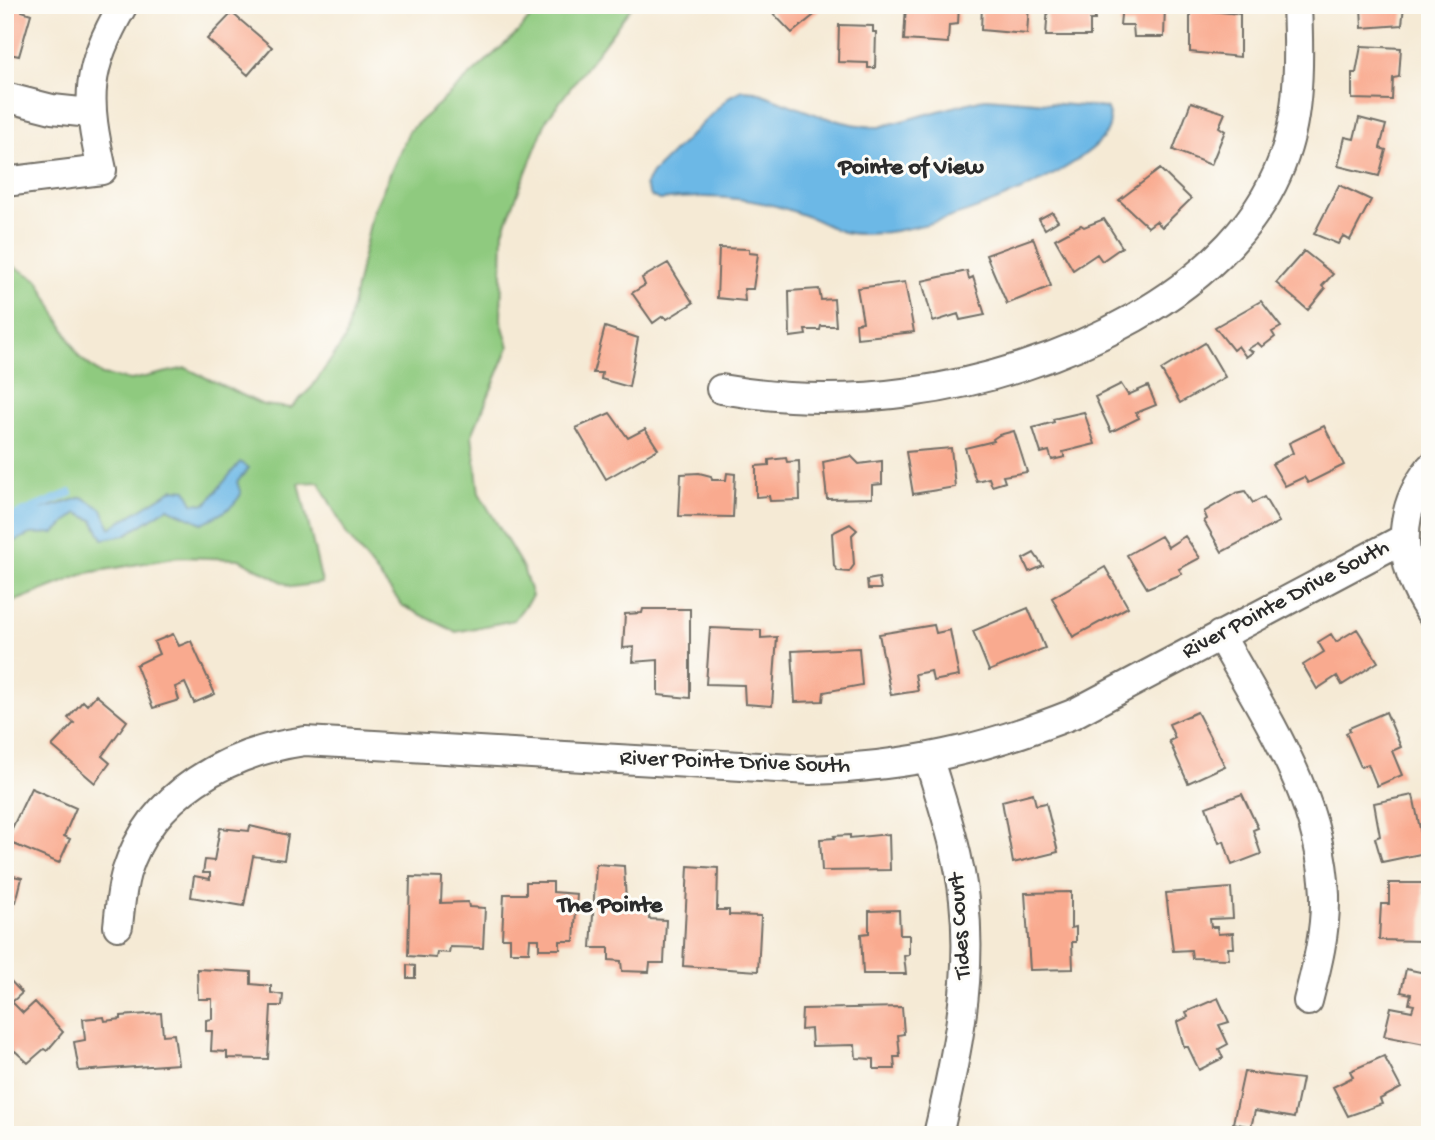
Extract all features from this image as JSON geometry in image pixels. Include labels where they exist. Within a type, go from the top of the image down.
[{"type":"street","points":[[5,182],[102,170],[90,113],[94,67],[106,34],[123,5]]},
{"type":"street","points":[[721,389],[777,398],[845,399],[911,392],[972,380],[1033,362],[1090,338],[1161,302],[1221,254],[1248,222],[1270,186],[1287,147],[1291,124],[1296,88],[1297,5]]},
{"type":"street","points":[[5,97],[52,109],[90,113]]},
{"type":"street","points":[[1430,468],[1411,498],[1403,539],[1411,578],[1430,612]]},
{"type":"street","name":"River Pointe Drive South","points":[[118,926],[126,873],[146,833],[163,810],[188,786],[218,766],[270,746],[305,741],[811,770],[870,768],[929,760],[1019,735],[1073,714],[1403,539]]},
{"type":"street","points":[[1220,635],[1293,764],[1311,812],[1321,854],[1325,897],[1321,948],[1308,1001]]},
{"type":"street","name":"Tides Court","points":[[929,760],[955,848],[964,900],[967,953],[965,995],[938,1135]]},
{"type":"green space","points":[[541,5],[633,5],[547,119],[503,231],[501,320],[509,347],[472,435],[479,493],[523,568],[532,596],[514,620],[456,632],[403,606],[347,535],[319,482],[299,483],[322,583],[292,587],[239,559],[179,557],[87,573],[5,605],[5,540],[13,542],[30,534],[54,533],[77,513],[93,520],[103,539],[125,535],[168,508],[202,523],[248,468],[240,463],[206,504],[193,503],[174,489],[109,529],[82,497],[5,518],[5,269],[13,266],[38,280],[79,357],[102,375],[131,380],[186,368],[263,405],[291,408],[312,387],[345,339],[372,214],[409,131],[518,32]]},
{"type":"water","points":[[742,90],[755,91],[815,114],[863,126],[879,127],[987,98],[1106,108],[1110,122],[1101,141],[1090,151],[1036,184],[966,212],[895,231],[864,234],[840,231],[789,210],[753,201],[716,197],[660,200],[650,196],[645,185],[652,173],[730,96]]},
{"type":"water","points":[[240,462],[249,468],[237,482],[241,494],[229,508],[202,523],[168,508],[125,535],[103,539],[93,520],[77,513],[54,533],[30,534],[13,542],[5,540],[5,518],[82,497],[102,509],[110,528],[174,489],[186,490],[193,503],[206,504]]},
{"type":"building","points":[[765,5],[814,5],[819,11],[792,33]]},
{"type":"building","points":[[906,5],[959,5],[958,24],[949,25],[948,43],[904,40]]},
{"type":"building","points":[[982,5],[1029,5],[1027,34],[981,30]]},
{"type":"building","points":[[1048,5],[1094,5],[1095,20],[1090,20],[1090,36],[1046,36]]},
{"type":"building","points":[[1122,5],[1165,5],[1164,37],[1134,37],[1133,25],[1120,25]]},
{"type":"building","points":[[1361,5],[1404,5],[1402,25],[1362,28]]},
{"type":"building","points":[[22,6],[22,11],[31,14],[19,56],[5,53],[5,7]]},
{"type":"building","points":[[1190,9],[1240,14],[1240,57],[1190,52]]},
{"type":"building","points":[[232,13],[272,47],[248,75],[207,39]]},
{"type":"building","points":[[839,25],[873,26],[873,32],[876,32],[875,68],[868,68],[868,63],[838,62]]},
{"type":"building","points":[[1361,46],[1401,48],[1399,77],[1393,78],[1392,100],[1352,99],[1352,73],[1356,73]]},
{"type":"building","points":[[1191,102],[1225,113],[1219,127],[1225,131],[1211,165],[1173,150]]},
{"type":"building","points":[[1359,118],[1386,125],[1380,148],[1386,150],[1379,176],[1338,166],[1345,137],[1354,139]]},
{"type":"building","points":[[1160,169],[1191,199],[1162,227],[1156,221],[1148,227],[1119,200]]},
{"type":"building","points":[[1339,185],[1371,200],[1350,240],[1343,236],[1338,244],[1314,234]]},
{"type":"building","points":[[1052,212],[1058,221],[1045,229],[1039,219]]},
{"type":"building","points":[[1104,219],[1122,247],[1102,261],[1097,254],[1073,270],[1055,239],[1081,225],[1084,227]]},
{"type":"building","points":[[1033,238],[1051,286],[1007,304],[986,255]]},
{"type":"building","points":[[719,248],[749,249],[749,253],[758,254],[753,289],[744,289],[745,301],[717,298]]},
{"type":"building","points":[[1304,251],[1333,274],[1322,286],[1325,289],[1308,310],[1276,283]]},
{"type":"building","points":[[668,263],[693,303],[667,319],[663,316],[653,323],[632,293],[645,285],[642,278]]},
{"type":"building","points":[[967,271],[969,279],[973,277],[985,315],[960,320],[958,314],[933,322],[922,281]]},
{"type":"building","points":[[905,282],[914,332],[857,338],[856,323],[863,322],[857,288]]},
{"type":"building","points":[[819,289],[821,300],[834,299],[836,326],[821,326],[820,330],[805,330],[806,335],[790,337],[789,291]]},
{"type":"building","points":[[1261,301],[1281,327],[1272,332],[1275,337],[1262,347],[1258,343],[1248,349],[1253,352],[1246,357],[1238,346],[1233,350],[1215,327]]},
{"type":"building","points":[[605,327],[638,338],[629,387],[601,379],[602,373],[593,373]]},
{"type":"building","points":[[1205,343],[1225,377],[1180,403],[1161,370]]},
{"type":"building","points":[[1121,384],[1128,395],[1148,386],[1156,405],[1136,413],[1139,418],[1111,432],[1095,397]]},
{"type":"building","points":[[1084,412],[1095,444],[1063,452],[1065,457],[1052,460],[1049,451],[1041,453],[1033,428],[1054,422],[1053,419]]},
{"type":"building","points":[[610,413],[628,438],[645,429],[658,449],[606,479],[576,428]]},
{"type":"building","points":[[1324,426],[1344,465],[1308,483],[1304,477],[1285,486],[1272,464],[1293,453],[1289,443]]},
{"type":"building","points":[[1014,431],[1027,472],[1003,476],[1005,482],[992,486],[989,478],[976,481],[965,448],[994,441],[999,435]]},
{"type":"building","points":[[951,448],[955,487],[913,494],[906,452]]},
{"type":"building","points":[[851,456],[859,464],[882,461],[882,484],[872,485],[872,498],[827,499],[823,462]]},
{"type":"building","points":[[786,458],[787,462],[799,461],[800,500],[770,501],[769,496],[756,497],[756,466],[769,465],[769,460]]},
{"type":"building","points":[[699,473],[711,476],[712,480],[726,480],[727,473],[735,474],[733,517],[679,516],[681,474]]},
{"type":"building","points":[[1245,491],[1253,503],[1264,497],[1279,522],[1222,552],[1204,521],[1207,519],[1204,512],[1236,493]]},
{"type":"building","points":[[850,524],[857,530],[852,535],[854,565],[849,572],[838,571],[834,566],[832,533]]},
{"type":"building","points":[[1161,536],[1168,547],[1185,536],[1200,558],[1179,569],[1182,574],[1147,588],[1127,555]]},
{"type":"building","points":[[1034,553],[1043,566],[1029,572],[1023,559]]},
{"type":"building","points":[[1105,567],[1128,607],[1073,637],[1052,598]]},
{"type":"building","points":[[879,578],[881,589],[868,589],[867,580]]},
{"type":"building","points":[[1028,608],[1045,648],[989,671],[973,631]]},
{"type":"building","points":[[643,609],[690,609],[690,698],[658,695],[658,660],[633,662],[634,647],[623,648],[625,614],[642,613]]},
{"type":"building","points":[[934,625],[936,633],[950,630],[959,676],[933,681],[931,671],[915,674],[918,691],[891,695],[879,634]]},
{"type":"building","points":[[710,628],[761,630],[761,638],[777,637],[772,706],[745,704],[744,685],[706,684]]},
{"type":"building","points":[[1357,629],[1378,662],[1342,685],[1337,676],[1317,689],[1303,665],[1324,652],[1318,642],[1331,634],[1336,642]]},
{"type":"building","points":[[173,634],[179,646],[191,641],[215,694],[194,703],[185,683],[175,687],[179,700],[153,708],[136,665],[159,654],[154,642]]},
{"type":"building","points":[[859,648],[862,685],[824,692],[823,701],[795,702],[792,651]]},
{"type":"building","points":[[96,695],[127,721],[102,756],[110,763],[95,783],[52,746],[74,723],[68,718],[83,701],[87,705]]},
{"type":"building","points":[[1197,712],[1225,766],[1188,783],[1169,741],[1175,738],[1169,724]]},
{"type":"building","points":[[1386,712],[1401,747],[1392,751],[1402,775],[1377,786],[1368,764],[1361,767],[1346,733],[1350,731],[1349,728]]},
{"type":"building","points":[[31,788],[76,808],[64,836],[70,839],[59,863],[6,841]]},
{"type":"building","points":[[1033,793],[1036,805],[1046,803],[1058,852],[1013,863],[1002,801]]},
{"type":"building","points":[[1242,794],[1258,828],[1253,830],[1261,854],[1232,865],[1224,841],[1219,843],[1206,807]]},
{"type":"building","points":[[1413,795],[1425,853],[1382,862],[1375,838],[1380,836],[1374,803]]},
{"type":"building","points":[[250,826],[288,835],[284,860],[253,856],[244,906],[191,897],[194,876],[210,879],[210,873],[203,873],[205,860],[214,861],[220,828],[249,831]]},
{"type":"building","points":[[889,834],[890,870],[822,871],[820,839]]},
{"type":"building","points":[[596,864],[624,866],[626,902],[650,904],[649,919],[666,920],[664,963],[650,963],[649,972],[622,971],[621,961],[609,960],[609,948],[591,948]]},
{"type":"building","points":[[688,866],[718,868],[717,910],[729,910],[729,915],[761,916],[758,971],[683,966]]},
{"type":"building","points":[[5,874],[22,878],[16,902],[12,901],[6,936]]},
{"type":"building","points":[[410,877],[442,878],[441,903],[468,902],[469,907],[485,908],[483,948],[450,947],[449,953],[437,952],[436,958],[408,956]]},
{"type":"building","points":[[526,882],[553,882],[553,892],[577,894],[574,941],[560,941],[560,949],[539,949],[539,939],[530,939],[529,952],[510,952],[510,938],[502,938],[504,894],[526,894]]},
{"type":"building","points":[[1389,883],[1423,883],[1422,941],[1379,940],[1381,904],[1389,904]]},
{"type":"building","points":[[1231,888],[1233,918],[1210,919],[1211,927],[1217,927],[1218,934],[1233,933],[1234,948],[1228,948],[1229,959],[1192,958],[1191,950],[1173,951],[1166,893]]},
{"type":"building","points":[[1071,892],[1071,928],[1076,927],[1076,942],[1072,942],[1073,969],[1030,970],[1025,893]]},
{"type":"building","points":[[899,910],[900,935],[909,935],[909,955],[904,956],[906,974],[863,974],[861,934],[869,933],[869,911]]},
{"type":"building","points":[[407,965],[415,966],[415,978],[407,978]]},
{"type":"building","points":[[197,969],[251,972],[251,984],[271,986],[271,993],[283,995],[282,1006],[271,1006],[268,1059],[227,1058],[227,1052],[211,1051],[212,1031],[206,1031],[206,1020],[212,1019],[212,999],[198,999]]},
{"type":"building","points":[[1406,969],[1430,974],[1430,1045],[1384,1036],[1391,1007],[1412,1011],[1414,1005],[1409,1004],[1411,994],[1401,992]]},
{"type":"building","points":[[5,975],[22,993],[12,1002],[23,1013],[35,1002],[63,1032],[47,1051],[44,1049],[28,1063],[15,1051],[9,1057],[5,1053]]},
{"type":"building","points":[[1218,998],[1229,1022],[1219,1025],[1228,1044],[1219,1049],[1223,1058],[1199,1070],[1188,1047],[1184,1047],[1177,1022],[1188,1017],[1186,1012]]},
{"type":"building","points":[[902,1007],[904,1034],[898,1035],[900,1057],[894,1057],[895,1069],[874,1069],[874,1059],[856,1058],[855,1045],[812,1046],[811,1029],[801,1030],[802,1009]]},
{"type":"building","points":[[161,1013],[163,1035],[174,1034],[178,1064],[79,1071],[74,1042],[85,1040],[83,1019],[104,1017],[105,1021],[121,1019],[121,1016]]},
{"type":"building","points":[[1384,1056],[1401,1088],[1380,1099],[1382,1104],[1348,1116],[1333,1087],[1353,1077],[1350,1071]]},
{"type":"building","points":[[1244,1072],[1302,1079],[1294,1118],[1255,1111],[1251,1127],[1233,1123]]},
{"type":"waterway","points":[[5,520],[70,493]]},
{"type":"district","name":"Pointe of View","points":[[911,168]]},
{"type":"district","name":"The Pointe","points":[[610,906]]}]
